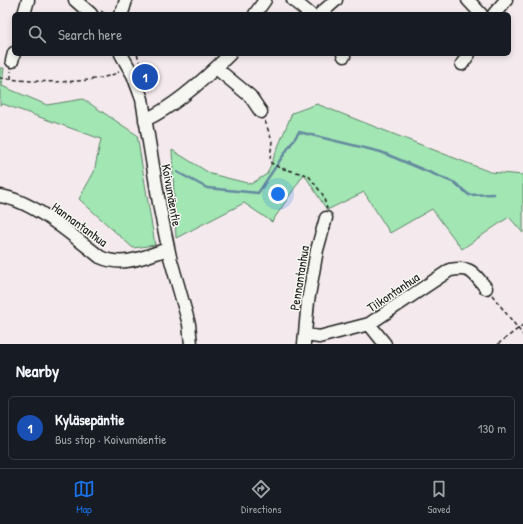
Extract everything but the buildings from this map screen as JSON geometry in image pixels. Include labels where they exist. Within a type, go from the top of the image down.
[{"type":"street","points":[[25,12],[28,0]]},
{"type":"street","points":[[75,0],[89,12]]},
{"type":"street","points":[[121,12],[126,0]]},
{"type":"street","points":[[256,12],[265,0]]},
{"type":"street","points":[[293,0],[308,12]]},
{"type":"street","points":[[322,12],[336,0]]},
{"type":"street","points":[[468,0],[479,12]]},
{"type":"street","points":[[496,12],[506,0]]},
{"type":"street","name":"Koivumäentie","points":[[122,56],[138,86],[142,99],[160,209],[168,249],[189,324],[191,344]]},
{"type":"street","points":[[145,120],[166,109],[216,68],[228,56]]},
{"type":"street","points":[[216,68],[250,96],[261,112]]},
{"type":"street","name":"Hannantanhua","points":[[0,196],[10,197],[30,206],[100,257],[110,262],[135,260],[168,249]]},
{"type":"street","name":"Pennantanhua","points":[[305,340],[308,301],[316,257],[326,218]]},
{"type":"street","name":"Tiikontanhua","points":[[305,340],[369,324],[450,270],[460,268],[471,270],[486,288]]},
{"type":"street","points":[[369,324],[385,344]]},
{"type":"path","points":[[0,78],[66,81],[100,79],[141,63]]},
{"type":"path","points":[[261,112],[272,141],[271,164],[280,168],[308,175],[323,195],[327,207],[326,218]]},
{"type":"path","points":[[486,288],[523,335]]},
{"type":"path","points":[[498,344],[523,325]]},
{"type":"green space","points":[[0,68],[4,68],[2,86],[47,105],[83,99],[137,135],[155,245],[133,248],[79,199],[94,172],[101,139],[3,104],[0,105]]},
{"type":"green space","points":[[317,104],[490,172],[523,175],[523,233],[509,217],[462,249],[432,209],[390,233],[364,192],[327,210],[304,174],[272,222],[244,203],[176,238],[172,150],[211,174],[251,184],[267,174],[292,113]]},
{"type":"waterway","points":[[177,172],[207,188],[258,193],[299,132],[381,152],[455,183],[469,195],[494,194]]},
{"type":"place","name":"Kyläsepäntie","points":[[145,77]]}]
